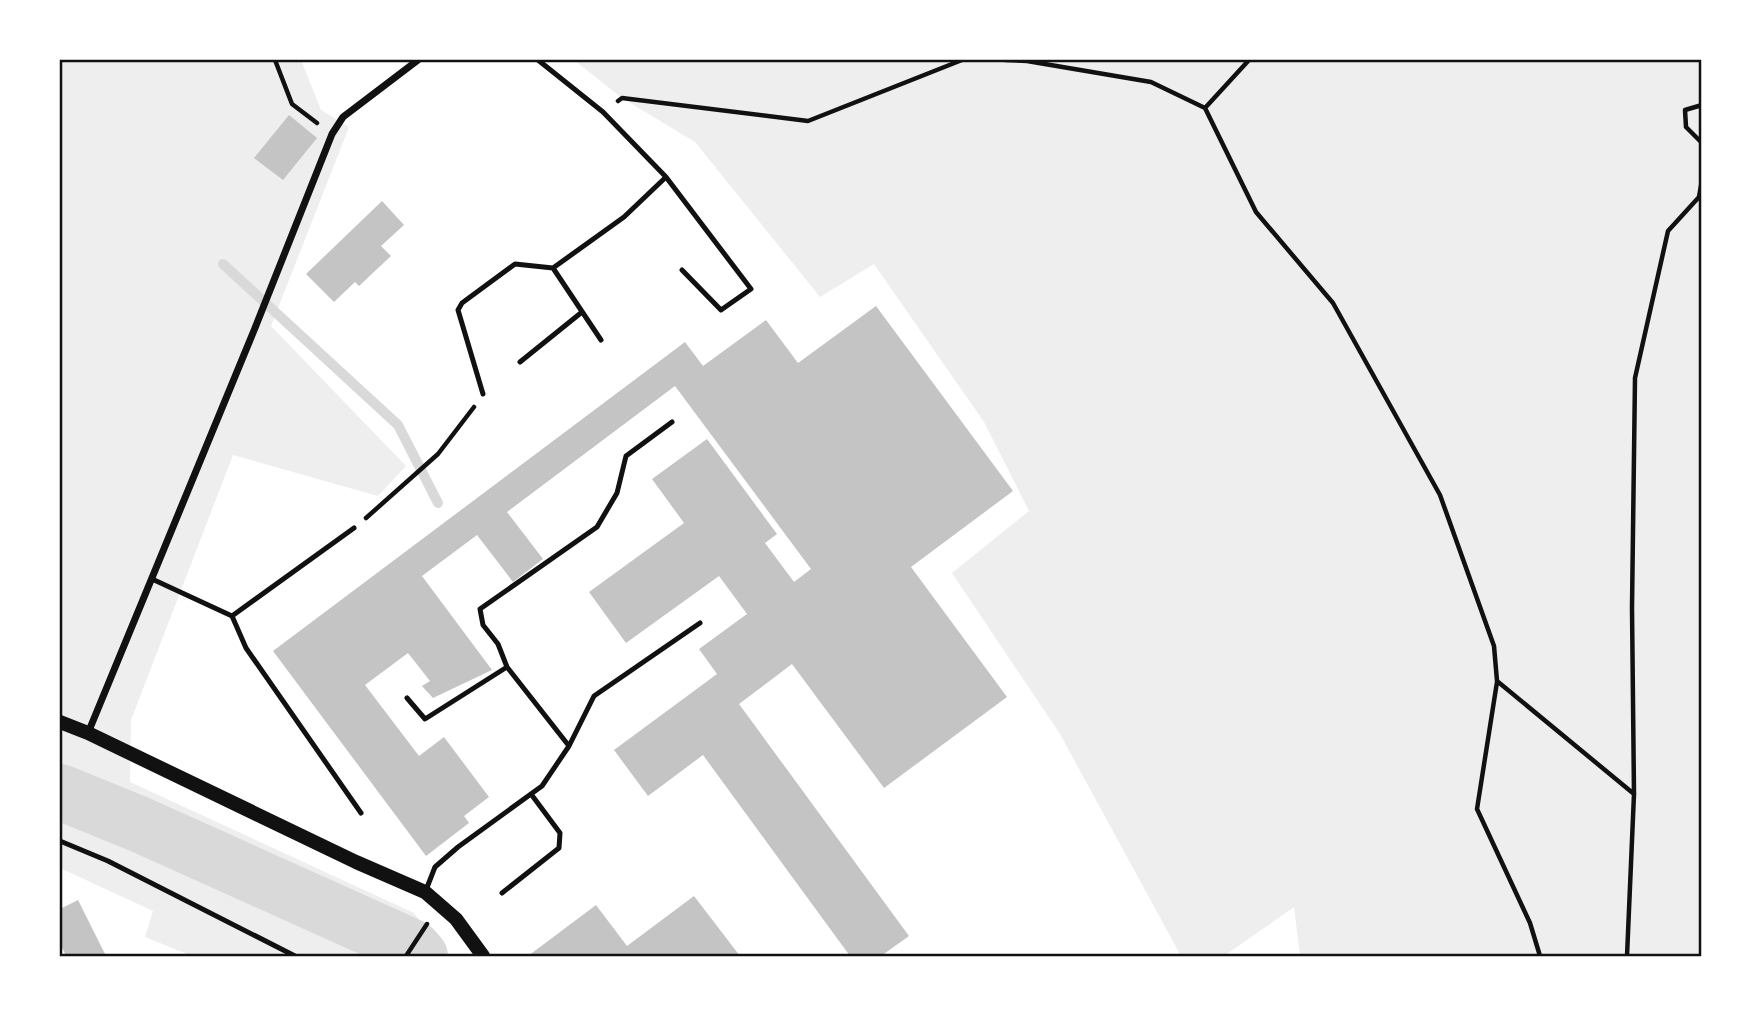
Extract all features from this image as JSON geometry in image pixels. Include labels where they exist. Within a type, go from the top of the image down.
[{"type":"main road","points":[[60,722],[425,892],[456,919],[483,957]]},
{"type":"street","points":[[88,733],[332,134],[343,117],[418,60]]},
{"type":"lane","points":[[538,60],[603,112],[666,177],[751,289],[721,310],[682,270]]},
{"type":"lane","points":[[483,394],[458,310],[462,303],[515,264],[554,268],[624,217],[666,177]]},
{"type":"lane","points":[[554,268],[601,340]]},
{"type":"lane","points":[[520,362],[582,312]]},
{"type":"lane","points":[[569,746],[507,667],[498,644],[482,625],[481,610],[597,527],[617,493],[626,456],[672,422]]},
{"type":"lane","points":[[232,616],[354,528]]},
{"type":"lane","points":[[152,579],[232,616],[246,648],[361,813]]},
{"type":"lane","points":[[425,892],[435,867],[542,786],[569,746],[594,695],[700,623]]},
{"type":"lane","points":[[407,698],[425,719],[507,667]]},
{"type":"lane","points":[[502,893],[559,848],[560,833],[531,794]]},
{"type":"lane","points":[[60,841],[108,861],[295,957]]},
{"type":"path","points":[[275,60],[292,104],[332,134]]},
{"type":"path","points":[[603,112],[622,98],[808,121],[962,60]]},
{"type":"path","points":[[1005,60],[1027,61],[1151,82],[1205,108],[1256,212],[1334,303],[1440,495],[1494,646],[1497,681],[1476,808],[1530,923],[1540,957]]},
{"type":"path","points":[[1205,108],[1250,60]]},
{"type":"path","points":[[1702,105],[1685,110],[1686,127],[1702,144]]},
{"type":"path","points":[[1627,957],[1634,794],[1632,608],[1635,378],[1668,231],[1699,197],[1702,180]]},
{"type":"path","points":[[354,528],[438,454],[483,394]]},
{"type":"path","points":[[1497,681],[1634,794]]},
{"type":"path","points":[[406,957],[439,905]]},
{"type":"shaded area","points":[[60,60],[301,60],[321,110],[349,127],[271,326],[406,466],[378,496],[233,455],[131,720],[130,782],[414,913],[446,956],[192,956],[145,937],[153,911],[60,868]]},
{"type":"shaded area","points":[[574,60],[1701,60],[1701,956],[1300,956],[1294,907],[1224,956],[1181,956],[1060,734],[952,573],[1029,511],[984,422],[874,264],[820,297],[695,142],[622,98]]},
{"type":"building","points":[[289,115],[317,138],[283,180],[254,158]]},
{"type":"building","points":[[382,201],[404,225],[381,246],[391,256],[359,286],[355,282],[334,302],[306,274]]},
{"type":"building","points":[[876,306],[1013,491],[911,567],[1007,697],[884,788],[792,664],[739,704],[909,936],[881,956],[850,956],[703,755],[648,796],[614,750],[717,674],[699,649],[747,614],[719,576],[626,643],[589,592],[684,523],[652,479],[707,439],[777,534],[765,543],[794,582],[811,569],[675,386],[507,512],[543,559],[513,582],[477,535],[422,576],[492,670],[433,698],[422,686],[430,681],[408,653],[365,685],[419,756],[444,737],[489,797],[464,816],[469,823],[426,856],[273,651],[685,342],[703,366],[766,320],[798,363]]},
{"type":"building","points":[[694,896],[740,956],[528,956],[596,905],[627,946]]},
{"type":"building","points":[[78,900],[106,956],[66,956],[60,943],[60,909]]},
{"type":"waterway","points":[[223,264],[398,425],[438,503]]},
{"type":"waterway","points":[[60,792],[141,825],[412,947],[420,956]]}]
